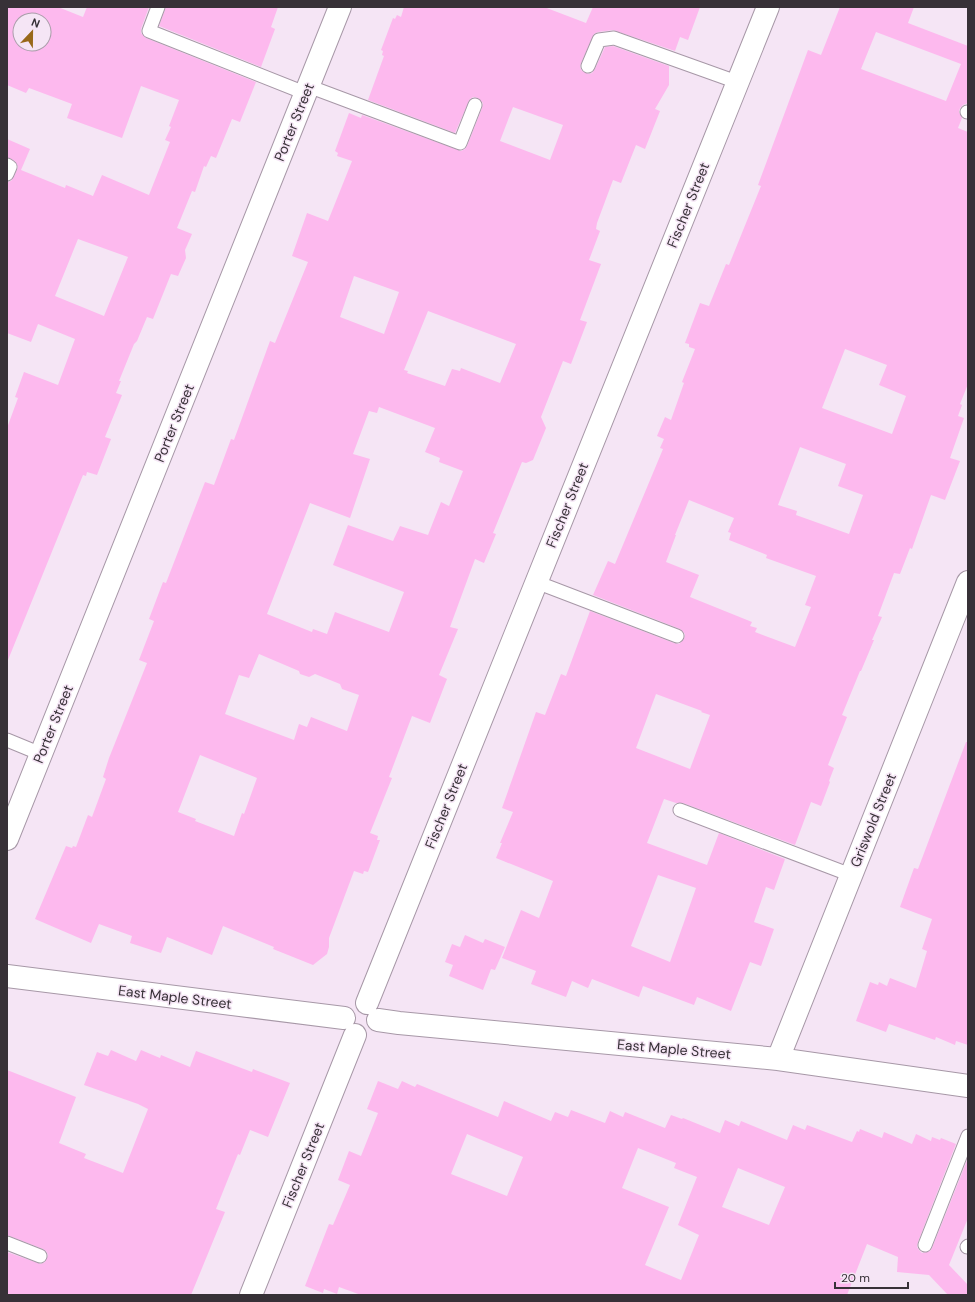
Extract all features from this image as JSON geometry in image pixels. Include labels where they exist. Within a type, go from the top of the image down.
[{"type":"street","name":"Porter Street","points":[[7,839],[340,7]]},
{"type":"street","name":"Fischer Street","points":[[372,1012],[536,582],[768,7]]},
{"type":"street","name":"Griswold Street","points":[[778,1059],[968,582]]},
{"type":"street","name":"East Maple Street","points":[[7,976],[349,1027]]},
{"type":"street","points":[[362,1002],[372,1012],[377,1025],[370,1034],[360,1037],[349,1027],[345,1013],[352,1005],[362,1002]]},
{"type":"street","name":"East Maple Street","points":[[372,1012],[399,1023],[778,1059],[968,1086]]},
{"type":"street","name":"Fischer Street","points":[[251,1295],[349,1027]]},
{"type":"lane","points":[[158,7],[149,31],[307,90],[460,143],[475,105]]},
{"type":"lane","points":[[588,66],[598,40],[614,38],[737,82]]},
{"type":"lane","points":[[7,166],[10,167],[7,174]]},
{"type":"lane","points":[[536,582],[677,636]]},
{"type":"lane","points":[[7,740],[41,754]]},
{"type":"lane","points":[[680,810],[851,875]]},
{"type":"lane","points":[[925,1245],[968,1136]]},
{"type":"lane","points":[[7,1243],[40,1256]]},
{"type":"building","points":[[7,7],[58,7],[83,17],[87,7],[149,7],[141,29],[141,33],[146,38],[256,82],[240,122],[232,119],[216,158],[211,156],[206,167],[204,166],[195,192],[192,191],[177,228],[192,234],[185,250],[186,258],[178,276],[171,274],[153,319],[147,317],[137,341],[134,344],[119,381],[121,381],[116,393],[122,395],[105,437],[111,439],[97,475],[87,472],[86,476],[83,475],[8,660],[7,428],[18,398],[15,397],[24,372],[58,385],[75,339],[38,324],[31,342],[7,333],[7,182],[11,181],[14,177],[18,167],[15,161],[7,157],[7,139],[30,149],[21,170],[65,188],[66,185],[93,196],[102,175],[149,195],[170,142],[165,140],[171,127],[169,126],[179,100],[141,86],[122,138],[67,118],[72,104],[29,88],[26,93],[7,85]],"holes":[[[78,239],[128,257],[104,316],[55,296]]]},
{"type":"building","points":[[166,7],[278,7],[271,27],[275,29],[261,67],[159,26]]},
{"type":"building","points":[[404,7],[544,7],[586,23],[593,7],[700,7],[688,40],[680,37],[675,51],[613,30],[594,34],[581,63],[580,67],[582,71],[589,74],[592,73],[605,47],[613,46],[669,66],[669,85],[655,109],[660,111],[645,149],[636,145],[621,183],[613,180],[597,223],[596,229],[600,231],[589,260],[601,264],[580,320],[587,322],[571,364],[563,361],[541,417],[546,428],[533,460],[526,463],[522,462],[493,533],[496,534],[484,563],[475,559],[450,627],[458,629],[439,675],[447,679],[430,723],[412,716],[389,777],[392,778],[370,833],[378,836],[377,840],[380,840],[368,872],[364,871],[363,874],[354,871],[329,938],[327,954],[313,965],[273,949],[274,947],[223,926],[212,955],[167,937],[161,953],[130,943],[132,936],[99,924],[91,943],[35,919],[66,846],[72,848],[73,846],[76,847],[88,815],[92,817],[106,779],[103,777],[109,758],[147,663],[139,660],[154,621],[149,619],[163,582],[166,583],[205,482],[214,485],[231,439],[234,440],[270,341],[275,343],[308,262],[292,256],[307,213],[328,221],[352,161],[337,156],[338,153],[335,151],[349,113],[361,118],[362,115],[461,151],[467,146],[482,108],[483,103],[478,98],[473,97],[470,99],[455,133],[368,100],[384,56],[382,55],[383,51],[381,50],[393,18],[395,19],[397,15],[401,17]],"holes":[[[513,107],[563,125],[550,160],[500,141]],[[354,276],[399,292],[384,334],[340,317]],[[428,311],[516,344],[500,383],[461,368],[460,371],[452,369],[445,386],[407,373],[408,371],[404,370]],[[379,407],[435,428],[425,452],[440,458],[439,462],[463,471],[449,506],[441,502],[428,535],[400,526],[393,541],[348,525],[333,565],[404,592],[389,632],[335,612],[327,634],[313,629],[312,632],[267,614],[310,503],[350,518],[370,459],[353,454],[369,411],[377,413]],[[259,654],[299,671],[300,674],[309,677],[315,674],[340,684],[342,689],[359,695],[347,731],[311,717],[307,727],[299,724],[294,740],[225,714],[239,675],[249,678]],[[200,755],[257,778],[234,836],[195,821],[196,819],[178,812]]]},
{"type":"building","points":[[840,7],[914,7],[908,23],[968,46],[968,103],[960,108],[959,112],[962,118],[958,128],[968,132],[968,384],[960,404],[962,405],[958,416],[964,418],[950,458],[960,461],[945,500],[931,495],[912,549],[910,548],[900,574],[894,573],[878,616],[882,617],[872,640],[874,640],[842,715],[847,717],[828,765],[834,768],[829,781],[830,782],[821,806],[811,802],[795,845],[683,803],[676,803],[664,799],[647,843],[707,865],[719,833],[785,859],[774,890],[766,887],[754,922],[774,929],[761,966],[750,962],[731,1011],[697,997],[694,1005],[643,986],[639,997],[592,979],[588,988],[572,981],[566,997],[531,984],[536,971],[502,958],[521,910],[539,918],[553,881],[496,858],[502,843],[500,843],[513,812],[502,808],[536,712],[545,715],[561,674],[566,676],[590,611],[674,643],[679,644],[684,639],[685,634],[680,629],[593,595],[608,561],[615,564],[663,449],[660,448],[664,439],[657,436],[665,417],[671,420],[684,383],[682,382],[695,349],[689,347],[689,344],[685,343],[700,303],[709,306],[726,264],[729,265],[761,186],[758,185],[808,50],[821,55]],"holes":[[[876,32],[961,64],[946,101],[861,69]],[[845,349],[887,365],[879,385],[906,396],[892,434],[822,408]],[[800,447],[846,464],[838,486],[863,495],[849,534],[796,515],[797,511],[778,505]],[[689,500],[734,518],[728,532],[731,533],[729,540],[767,555],[766,558],[816,576],[805,605],[811,607],[795,647],[755,632],[757,628],[750,626],[752,622],[690,597],[699,575],[666,562]],[[656,694],[710,715],[690,769],[636,748]],[[658,875],[696,888],[670,962],[631,946]]]},
{"type":"building","points":[[966,742],[968,742],[968,1045],[956,1041],[955,1045],[936,1037],[935,1040],[889,1024],[886,1032],[856,1021],[870,982],[878,985],[879,982],[887,986],[890,978],[916,988],[927,951],[922,949],[932,919],[900,907],[914,868],[918,869]]},
{"type":"building","points":[[465,935],[483,943],[485,939],[505,947],[495,970],[491,969],[483,990],[449,976],[453,965],[445,962],[452,944],[460,947]]},
{"type":"building","points":[[111,1050],[136,1061],[141,1050],[160,1058],[161,1055],[190,1067],[196,1051],[252,1072],[253,1069],[290,1083],[268,1137],[250,1130],[240,1155],[238,1154],[216,1209],[225,1212],[191,1295],[7,1295],[7,1252],[41,1264],[45,1262],[48,1255],[43,1249],[7,1235],[7,1070],[76,1097],[59,1143],[86,1154],[84,1158],[123,1173],[148,1109],[84,1085],[97,1052],[108,1056]]},
{"type":"building","points":[[378,1081],[398,1089],[402,1081],[415,1087],[417,1084],[498,1117],[504,1101],[551,1121],[555,1112],[568,1117],[571,1110],[605,1123],[610,1111],[623,1117],[625,1112],[665,1128],[671,1115],[682,1119],[683,1118],[720,1133],[725,1120],[739,1126],[741,1121],[787,1140],[793,1125],[805,1130],[807,1125],[852,1142],[857,1131],[859,1132],[860,1129],[882,1138],[884,1132],[912,1144],[916,1134],[931,1141],[932,1137],[940,1140],[941,1138],[956,1144],[917,1247],[922,1253],[930,1251],[932,1248],[968,1158],[968,1218],[949,1265],[968,1285],[968,1295],[948,1295],[929,1275],[897,1272],[898,1257],[867,1244],[847,1295],[361,1295],[339,1287],[337,1294],[324,1289],[323,1293],[305,1286],[329,1224],[333,1225],[350,1185],[338,1180],[349,1151],[361,1156],[378,1113],[367,1109]],"holes":[[[467,1134],[523,1157],[507,1196],[451,1174]],[[638,1148],[676,1163],[674,1168],[697,1177],[678,1225],[699,1235],[681,1280],[645,1265],[669,1207],[622,1188]],[[738,1168],[785,1187],[769,1225],[722,1207]]]}]
